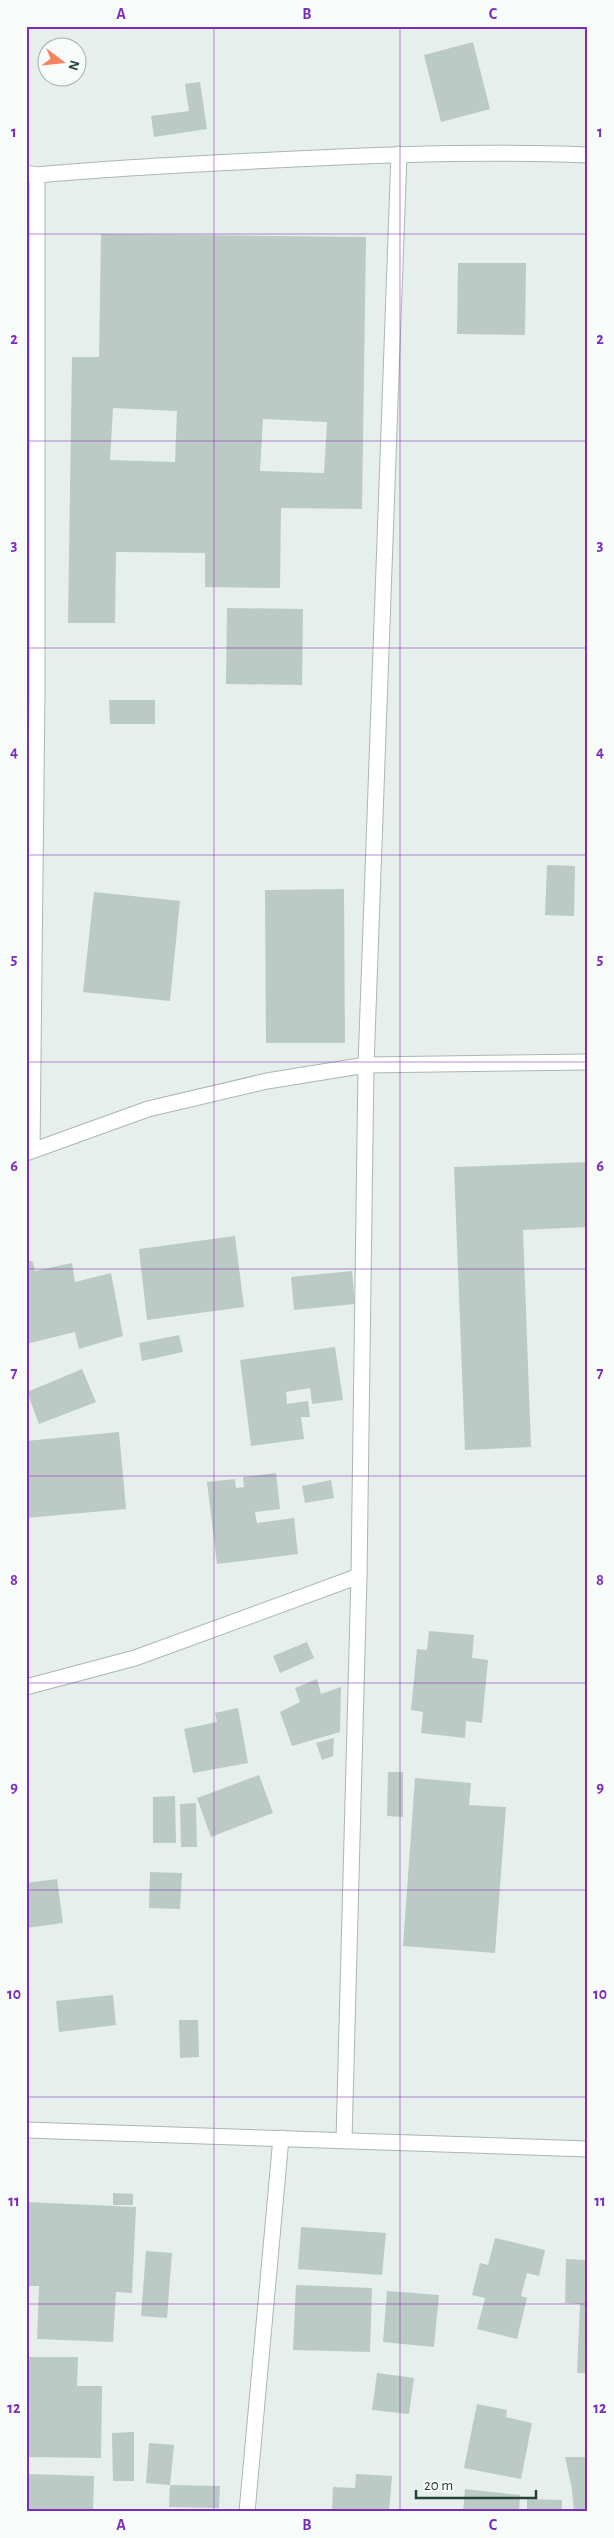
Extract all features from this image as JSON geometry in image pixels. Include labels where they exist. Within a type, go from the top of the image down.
[{"type":"street","points":[[588,156],[525,152],[399,154],[131,166],[32,174],[37,693],[29,1152],[148,1109],[267,1081],[366,1065],[588,1062]]},
{"type":"street","points":[[344,2140],[359,1576],[366,1065],[399,154]]},
{"type":"street","points":[[26,1687],[135,1658],[359,1576]]},
{"type":"street","points":[[26,2130],[588,2149]]},
{"type":"street","points":[[248,2512],[280,2138]]},
{"type":"building","points":[[473,42],[490,109],[441,122],[424,55]]},
{"type":"building","points":[[200,82],[207,129],[154,137],[151,116],[189,111],[185,84]]},
{"type":"building","points":[[101,234],[366,237],[362,509],[281,508],[280,588],[205,587],[205,553],[116,552],[115,623],[68,623],[72,357],[99,357]],"holes":[[[113,408],[177,411],[175,462],[110,460]],[[263,419],[327,422],[324,473],[260,471]]]},
{"type":"building","points":[[458,263],[526,263],[525,335],[457,334]]},
{"type":"building","points":[[586,588],[588,588],[588,618],[585,618]]},
{"type":"building","points":[[227,608],[303,609],[302,685],[226,684]]},
{"type":"building","points":[[109,700],[155,700],[155,724],[110,724]]},
{"type":"building","points":[[547,865],[575,866],[574,916],[545,915]]},
{"type":"building","points":[[344,889],[345,1043],[266,1043],[265,890]]},
{"type":"building","points":[[94,892],[180,901],[170,1001],[83,992]]},
{"type":"building","points":[[588,1162],[588,1227],[523,1230],[531,1447],[465,1450],[454,1167]]},
{"type":"building","points":[[235,1236],[244,1307],[147,1320],[139,1249]]},
{"type":"building","points":[[26,1259],[33,1262],[35,1271],[72,1263],[75,1282],[111,1273],[123,1336],[79,1349],[75,1332],[26,1344]]},
{"type":"building","points":[[352,1271],[355,1304],[294,1310],[291,1277]]},
{"type":"building","points":[[179,1335],[183,1352],[142,1361],[139,1343]]},
{"type":"building","points":[[335,1347],[343,1400],[312,1404],[310,1388],[286,1392],[287,1404],[308,1401],[310,1417],[301,1417],[304,1439],[251,1446],[240,1360]]},
{"type":"building","points":[[82,1369],[96,1402],[39,1424],[27,1392]]},
{"type":"building","points":[[119,1432],[126,1509],[26,1518],[26,1441]]},
{"type":"building","points":[[276,1473],[280,1509],[255,1512],[257,1523],[294,1518],[298,1554],[217,1564],[207,1482],[235,1479],[236,1488],[244,1487],[243,1477]]},
{"type":"building","points":[[331,1480],[334,1498],[305,1503],[302,1486]]},
{"type":"building","points":[[429,1631],[474,1635],[472,1658],[488,1660],[482,1723],[466,1721],[465,1738],[421,1733],[423,1712],[411,1710],[417,1649],[427,1650]]},
{"type":"building","points":[[307,1642],[314,1658],[280,1673],[273,1656]]},
{"type":"building","points":[[317,1679],[321,1694],[341,1687],[340,1732],[292,1746],[280,1712],[300,1702],[295,1688]]},
{"type":"building","points":[[238,1708],[248,1763],[193,1773],[184,1729],[217,1722],[215,1713]]},
{"type":"building","points":[[334,1738],[333,1756],[322,1760],[316,1743]]},
{"type":"building","points":[[388,1772],[403,1772],[403,1817],[387,1816]]},
{"type":"building","points":[[259,1775],[273,1813],[211,1837],[197,1798]]},
{"type":"building","points":[[415,1778],[471,1783],[469,1805],[506,1807],[495,1953],[403,1946]]},
{"type":"building","points":[[175,1796],[176,1843],[153,1843],[153,1797]]},
{"type":"building","points":[[196,1803],[197,1847],[181,1847],[180,1804]]},
{"type":"building","points":[[150,1872],[182,1873],[180,1909],[149,1908]]},
{"type":"building","points":[[57,1879],[63,1923],[26,1928],[26,1883]]},
{"type":"building","points":[[113,1995],[116,2025],[59,2032],[56,2001]]},
{"type":"building","points":[[179,2020],[198,2020],[199,2057],[180,2058]]},
{"type":"building","points":[[113,2193],[133,2194],[133,2205],[113,2205]]},
{"type":"building","points":[[26,2202],[136,2207],[132,2293],[116,2292],[113,2342],[37,2339],[39,2286],[26,2286]]},
{"type":"building","points":[[301,2227],[386,2233],[382,2275],[298,2269]]},
{"type":"building","points":[[495,2238],[545,2250],[539,2276],[527,2273],[521,2296],[527,2298],[517,2339],[477,2329],[485,2298],[472,2295],[480,2263],[488,2265]]},
{"type":"building","points":[[146,2251],[172,2253],[167,2318],[141,2316]]},
{"type":"building","points":[[566,2259],[588,2260],[588,2373],[577,2373],[580,2304],[565,2303]]},
{"type":"building","points":[[296,2285],[372,2288],[370,2352],[293,2350]]},
{"type":"building","points":[[387,2291],[439,2295],[434,2347],[383,2342]]},
{"type":"building","points":[[27,2357],[78,2357],[77,2386],[102,2386],[101,2458],[26,2457]]},
{"type":"building","points":[[377,2373],[414,2378],[409,2414],[372,2410]]},
{"type":"building","points":[[477,2404],[507,2410],[506,2417],[532,2423],[521,2479],[464,2468]]},
{"type":"building","points":[[134,2432],[134,2481],[113,2481],[112,2433]]},
{"type":"building","points":[[149,2443],[174,2445],[170,2485],[146,2483]]},
{"type":"building","points":[[565,2457],[588,2457],[588,2512],[574,2512],[572,2489]]},
{"type":"building","points":[[26,2474],[94,2476],[93,2512],[26,2512]]},
{"type":"building","points":[[356,2474],[392,2476],[389,2512],[332,2512],[333,2487],[355,2488]]},
{"type":"building","points":[[170,2485],[220,2486],[219,2508],[169,2507]]},
{"type":"building","points":[[465,2489],[520,2495],[519,2512],[463,2512]]},
{"type":"building","points":[[527,2499],[562,2500],[562,2512],[527,2512]]}]
